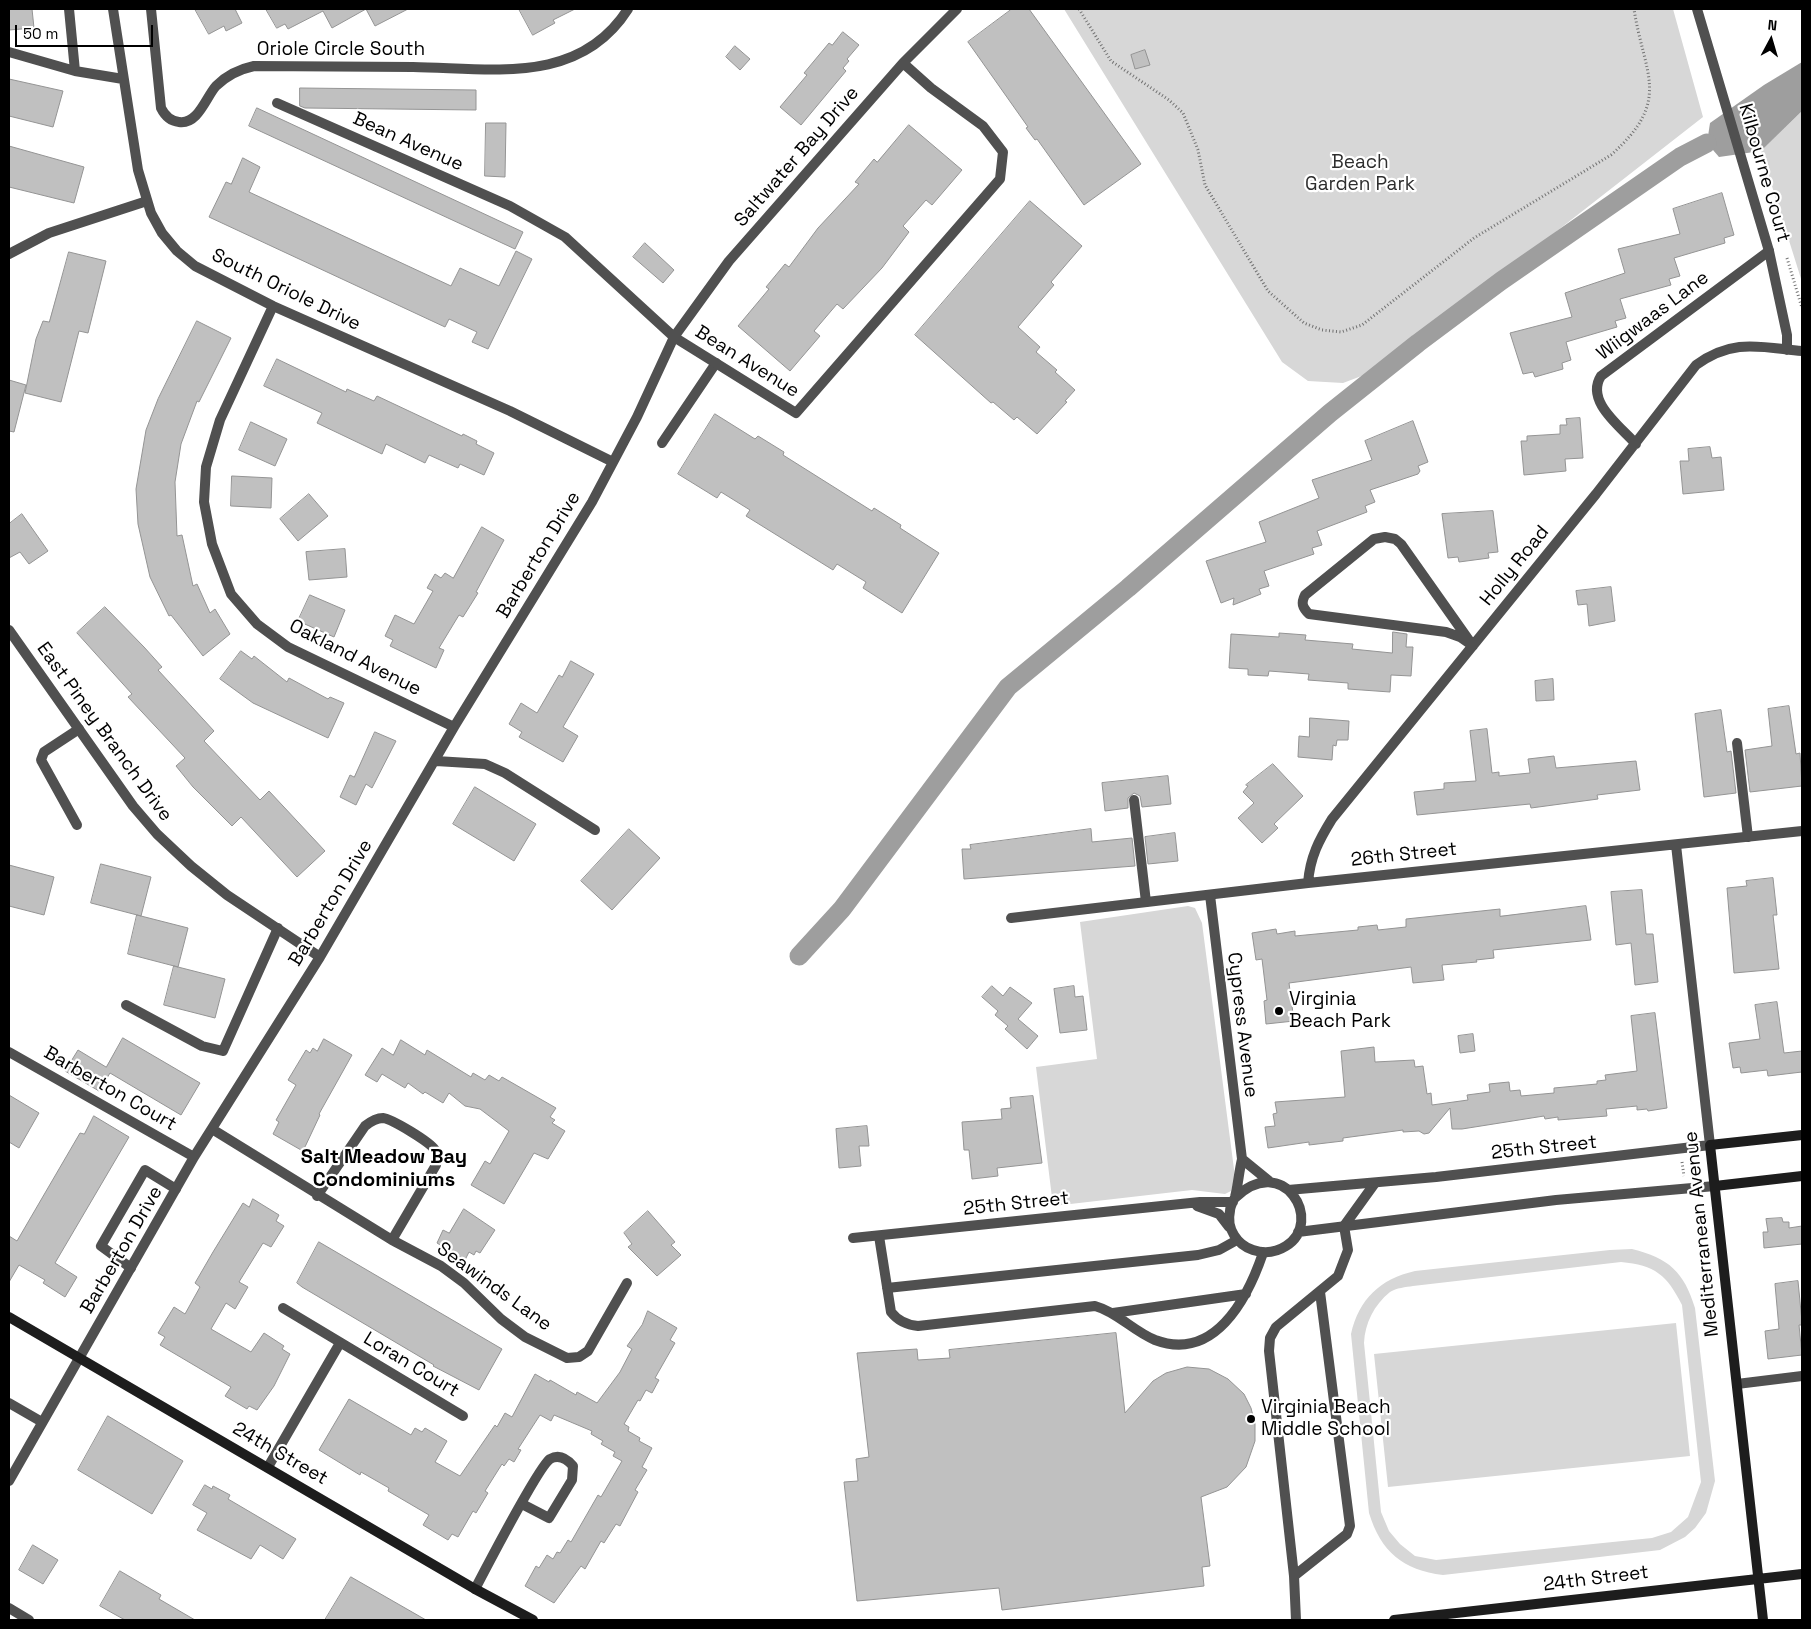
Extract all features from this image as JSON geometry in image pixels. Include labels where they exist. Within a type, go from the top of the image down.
[{"type":"street","points":[[69,9],[75,71]]},
{"type":"street","name":"South Oriole Drive","points":[[113,9],[138,170],[147,201],[162,233],[177,251],[195,266],[273,306],[510,411],[613,462]]},
{"type":"street","name":"Oriole Circle South","points":[[151,9],[161,108],[172,121],[182,123],[189,121],[196,115],[215,87],[228,76],[254,66],[428,68],[503,72],[532,68],[560,61],[587,50],[601,40],[621,20],[628,9]]},
{"type":"street","name":"Saltwater Bay Drive","points":[[674,337],[729,261],[904,63],[957,9]]},
{"type":"street","name":"Kilbourne Court","points":[[1697,9],[1769,251],[1787,335],[1787,350]]},
{"type":"street","points":[[9,52],[75,71],[123,80]]},
{"type":"street","name":"Bean Avenue","points":[[277,103],[510,206],[565,236],[674,337],[796,413],[1000,179],[1003,152],[983,126],[930,88],[904,63]]},
{"type":"street","points":[[9,254],[49,233],[147,201]]},
{"type":"street","name":"Wiigwaas Lane","points":[[1636,444],[1598,401],[1595,392],[1601,376],[1769,251]]},
{"type":"street","name":"Oakland Avenue","points":[[273,306],[220,420],[206,467],[204,502],[212,544],[231,594],[256,624],[288,646],[454,727]]},
{"type":"street","name":"Barberton Drive","points":[[9,1480],[194,1158],[320,957],[436,761],[454,727],[592,502],[674,337]]},
{"type":"street","name":"Holly Road","points":[[1308,882],[1311,860],[1316,845],[1332,818],[1636,444],[1696,365],[1710,355],[1726,348],[1743,346],[1802,351]]},
{"type":"street","points":[[662,442],[716,363]]},
{"type":"street","points":[[1385,537],[1395,539],[1401,544],[1473,646],[1460,637],[1446,632],[1309,614],[1303,608],[1302,601],[1305,594],[1374,539],[1385,537]]},
{"type":"street","name":"East Piney Branch Drive","points":[[9,630],[133,806],[157,834],[227,896],[320,957]]},
{"type":"street","points":[[77,825],[41,760],[44,752],[79,729]]},
{"type":"street","points":[[1737,743],[1748,837]]},
{"type":"street","points":[[436,761],[485,764],[505,772],[595,830]]},
{"type":"street","points":[[1134,800],[1146,902]]},
{"type":"street","name":"26th Street","points":[[1011,918],[1308,882],[1802,831]]},
{"type":"street","name":"Mediterranean Avenue","points":[[1676,845],[1763,1620]]},
{"type":"street","name":"Cypress Avenue","points":[[1210,895],[1242,1159],[1234,1200]]},
{"type":"street","points":[[126,1005],[202,1046],[223,1052],[278,928]]},
{"type":"street","name":"Barberton Court","points":[[9,1052],[194,1158]]},
{"type":"street","points":[[317,1196],[365,1126],[373,1120],[383,1118],[392,1121],[434,1148],[437,1156],[436,1165],[392,1240]]},
{"type":"street","name":"Seawinds Lane","points":[[212,1129],[317,1196],[441,1266],[464,1282],[501,1319],[525,1337],[567,1358],[579,1357],[588,1351],[627,1283]]},
{"type":"street","name":"25th Street","points":[[1269,1181],[1288,1190],[1375,1183],[1802,1135]]},
{"type":"street","points":[[1242,1159],[1269,1181]]},
{"type":"street","points":[[131,1268],[100,1246],[145,1170],[176,1189]]},
{"type":"street","points":[[1298,1232],[1556,1200],[1802,1176]]},
{"type":"street","points":[[1231,1230],[1229,1218],[1234,1200],[1246,1187],[1257,1182],[1269,1181]]},
{"type":"street","points":[[1296,1620],[1294,1576],[1269,1350],[1270,1338],[1276,1327],[1338,1276],[1348,1250],[1344,1226],[1375,1183]]},
{"type":"street","points":[[887,1288],[1198,1255],[1219,1250],[1237,1240],[1247,1248],[1263,1253],[1278,1251],[1288,1245],[1298,1232],[1301,1212],[1296,1199],[1288,1190]]},
{"type":"street","name":"25th Street","points":[[853,1238],[1234,1200]]},
{"type":"street","name":"25th Street","points":[[1184,1204],[1206,1207],[1219,1214],[1237,1240]]},
{"type":"street","points":[[880,1236],[891,1312],[896,1319],[909,1325],[918,1326],[1080,1306],[1095,1306],[1113,1313],[1139,1332],[1154,1339],[1181,1345],[1198,1342],[1226,1322],[1246,1294],[1263,1253]]},
{"type":"street","points":[[1294,1576],[1347,1534],[1350,1526],[1320,1292]]},
{"type":"street","points":[[1113,1313],[1246,1294]]},
{"type":"street","name":"Loran Court","points":[[283,1308],[463,1416]]},
{"type":"street","name":"24th Street","points":[[9,1317],[474,1589],[533,1620]]},
{"type":"street","name":"Loran Court","points":[[268,1467],[340,1343]]},
{"type":"street","points":[[1736,1384],[1802,1376]]},
{"type":"street","points":[[9,1403],[42,1422]]},
{"type":"street","points":[[474,1589],[545,1463],[552,1458],[561,1457],[573,1466],[572,1480],[549,1518],[522,1504]]},
{"type":"street","name":"24th Street","points":[[1394,1620],[1802,1574]]},
{"type":"street","points":[[9,1608],[29,1620]]},
{"type":"path","points":[[1080,9],[1111,61],[1169,100],[1183,113],[1198,150],[1205,185],[1268,291],[1304,323],[1322,330],[1341,332],[1362,325],[1474,238],[1612,155],[1625,143],[1639,124],[1650,92],[1650,75],[1634,9]]},
{"type":"path","points":[[1682,1157],[1684,1179]]},
{"type":"green space","name":"Beach Garden Park","points":[[1064,9],[1673,9],[1703,117],[1380,369],[1343,383],[1308,381],[1282,362]]},
{"type":"green space","points":[[1802,111],[1802,282],[1761,151]]},
{"type":"green space","points":[[1188,906],[1195,908],[1202,923],[1235,1177],[1231,1191],[1225,1194],[1192,1190],[1053,1206],[1036,1067],[1097,1059],[1080,922]]},
{"type":"green space","points":[[1632,1249],[1665,1262],[1680,1276],[1691,1295],[1695,1308],[1715,1481],[1706,1513],[1695,1528],[1685,1537],[1660,1550],[1443,1575],[1416,1569],[1396,1557],[1380,1538],[1369,1513],[1351,1334],[1359,1311],[1373,1292],[1381,1285],[1391,1279],[1415,1271]],"holes":[[[1621,1262],[1633,1263],[1659,1273],[1671,1286],[1682,1305],[1701,1482],[1688,1517],[1671,1532],[1652,1538],[1436,1560],[1415,1556],[1400,1544],[1389,1531],[1381,1512],[1364,1343],[1368,1322],[1379,1303],[1390,1292],[1407,1287]]]},
{"type":"green space","points":[[1676,1323],[1690,1456],[1388,1487],[1374,1354]]},
{"type":"shaded area","points":[[1802,62],[1802,111],[1761,151],[1719,157],[1707,143],[1710,123],[1764,85]]},
{"type":"building","points":[[9,9],[32,9],[34,28],[9,30]]},
{"type":"building","points":[[195,9],[235,9],[242,23],[226,31],[224,26],[209,34]]},
{"type":"building","points":[[266,9],[366,9],[332,28],[323,11],[288,29],[285,24],[277,28]]},
{"type":"building","points":[[366,9],[408,9],[375,26]]},
{"type":"building","points":[[519,9],[575,9],[553,20],[555,23],[533,35]]},
{"type":"building","points":[[1012,9],[1029,9],[1141,164],[1084,205],[1037,139],[1035,140],[1026,128],[1028,127],[968,42]]},
{"type":"building","points":[[843,32],[859,45],[847,59],[849,61],[843,68],[846,71],[801,125],[780,107],[807,75],[804,73],[829,43],[832,45]]},
{"type":"building","points":[[735,46],[750,59],[740,70],[726,57]]},
{"type":"building","points":[[1145,50],[1150,65],[1135,69],[1131,55]]},
{"type":"building","points":[[9,79],[63,91],[53,127],[9,116]]},
{"type":"building","points":[[300,88],[476,90],[476,110],[305,108],[300,106]]},
{"type":"building","points":[[257,108],[523,232],[515,249],[249,126]]},
{"type":"building","points":[[486,123],[506,123],[505,177],[485,176]]},
{"type":"building","points":[[909,125],[962,170],[932,205],[926,200],[903,226],[909,232],[882,268],[843,309],[837,304],[814,331],[820,336],[790,371],[738,326],[769,289],[766,287],[785,264],[789,267],[818,228],[859,184],[855,182],[874,159],[877,162]]},
{"type":"building","points":[[9,146],[84,167],[74,203],[9,187]]},
{"type":"building","points":[[243,158],[260,167],[249,192],[451,286],[460,268],[499,286],[516,251],[532,259],[488,349],[472,342],[477,332],[449,319],[445,327],[209,217],[226,182],[231,184]]},
{"type":"building","points":[[1722,193],[1734,235],[1724,238],[1725,243],[1674,258],[1680,276],[1669,279],[1671,285],[1620,299],[1626,318],[1615,321],[1617,327],[1566,342],[1571,360],[1562,363],[1563,369],[1535,377],[1533,372],[1523,374],[1510,333],[1572,317],[1565,293],[1625,273],[1618,249],[1680,234],[1673,209]]},
{"type":"building","points":[[1030,201],[1082,246],[1051,282],[1054,285],[1018,327],[1040,347],[1036,352],[1057,370],[1055,372],[1075,390],[1065,401],[1067,402],[1037,434],[1017,417],[1014,420],[993,402],[991,403],[915,335]]},
{"type":"building","points":[[645,243],[674,270],[663,283],[633,257]]},
{"type":"building","points":[[69,252],[106,261],[88,333],[79,331],[61,402],[25,393],[36,339],[43,321],[49,322]]},
{"type":"building","points":[[197,321],[231,338],[199,402],[197,401],[181,444],[175,482],[177,536],[182,535],[193,586],[197,584],[210,613],[215,609],[230,634],[203,656],[171,615],[169,616],[150,577],[138,524],[136,489],[146,430],[158,399]]},
{"type":"building","points":[[277,359],[346,392],[347,389],[374,401],[377,396],[462,436],[463,434],[477,441],[476,444],[494,453],[484,475],[460,464],[458,468],[429,455],[425,463],[386,444],[382,454],[317,423],[322,413],[264,386]]},
{"type":"building","points":[[9,380],[26,385],[14,432],[9,431]]},
{"type":"building","points":[[715,414],[755,439],[758,436],[784,452],[783,455],[872,511],[874,508],[901,525],[900,528],[939,553],[902,613],[863,588],[866,582],[837,564],[833,570],[746,516],[750,510],[721,492],[717,498],[678,474]]},
{"type":"building","points":[[1580,418],[1583,458],[1565,459],[1566,471],[1524,475],[1521,441],[1527,441],[1527,436],[1560,434],[1560,425],[1567,425],[1566,419]]},
{"type":"building","points":[[1413,421],[1428,462],[1418,466],[1420,471],[1418,474],[1370,490],[1375,502],[1365,506],[1367,512],[1317,531],[1322,545],[1312,548],[1314,554],[1264,571],[1269,586],[1259,589],[1261,594],[1233,605],[1234,598],[1221,603],[1206,561],[1266,542],[1259,522],[1319,498],[1312,480],[1372,460],[1365,441]]},
{"type":"building","points":[[251,422],[287,439],[275,466],[239,450]]},
{"type":"building","points":[[1710,447],[1712,458],[1721,457],[1724,490],[1683,494],[1680,461],[1689,461],[1688,449]]},
{"type":"building","points":[[232,476],[272,478],[271,508],[231,506]]},
{"type":"building","points":[[309,494],[328,516],[298,541],[280,519]]},
{"type":"building","points":[[1493,511],[1498,552],[1488,553],[1489,558],[1459,562],[1458,557],[1448,558],[1442,514]]},
{"type":"building","points":[[22,514],[48,551],[29,564],[20,552],[9,558],[9,524]]},
{"type":"building","points":[[482,527],[504,540],[476,592],[478,593],[463,617],[459,615],[439,648],[444,650],[436,668],[390,646],[393,640],[385,636],[395,615],[414,624],[433,591],[427,588],[435,574],[441,578],[445,573],[453,578]]},
{"type":"building","points":[[345,549],[347,577],[309,580],[306,552]]},
{"type":"building","points":[[1611,587],[1615,621],[1589,626],[1587,604],[1578,605],[1576,591]]},
{"type":"building","points":[[310,595],[345,610],[334,637],[298,621]]},
{"type":"building","points":[[105,607],[162,667],[158,670],[214,731],[204,741],[260,800],[269,791],[325,851],[297,877],[241,817],[232,826],[193,787],[176,766],[185,758],[128,697],[132,694],[77,633]]},
{"type":"building","points":[[1393,632],[1407,634],[1406,647],[1413,647],[1411,676],[1391,675],[1390,692],[1348,689],[1348,683],[1308,680],[1309,674],[1269,671],[1268,676],[1248,675],[1248,669],[1229,668],[1231,634],[1279,637],[1279,633],[1306,635],[1305,640],[1353,644],[1352,649],[1392,653]]},
{"type":"building","points":[[241,651],[252,659],[254,656],[287,682],[289,678],[328,699],[330,697],[344,703],[328,738],[253,703],[220,679]]},
{"type":"building","points":[[571,661],[594,674],[563,727],[578,736],[563,762],[519,737],[522,732],[509,724],[521,703],[537,713],[559,675],[562,677]]},
{"type":"building","points":[[1553,679],[1554,700],[1536,701],[1535,681]]},
{"type":"building","points":[[1789,706],[1796,754],[1800,753],[1802,786],[1750,792],[1745,750],[1772,746],[1768,709]]},
{"type":"building","points":[[1721,710],[1727,752],[1731,751],[1736,793],[1704,797],[1695,714]]},
{"type":"building","points":[[1310,718],[1349,721],[1348,740],[1337,740],[1336,746],[1333,745],[1332,760],[1298,757],[1299,736],[1309,737]]},
{"type":"building","points":[[1487,729],[1492,773],[1499,772],[1499,776],[1530,773],[1528,759],[1554,756],[1556,768],[1636,761],[1640,790],[1597,795],[1598,799],[1531,808],[1530,804],[1417,815],[1414,792],[1444,789],[1444,783],[1476,781],[1470,731]]},
{"type":"building","points":[[375,732],[396,741],[372,788],[366,784],[356,805],[340,797],[350,775],[354,777]]},
{"type":"building","points":[[1273,764],[1303,796],[1274,824],[1278,828],[1262,843],[1238,818],[1254,803],[1243,792],[1248,786],[1246,785]]},
{"type":"building","points":[[1168,776],[1171,804],[1142,807],[1140,796],[1134,793],[1128,798],[1128,808],[1105,811],[1102,783]]},
{"type":"building","points":[[475,787],[536,824],[514,861],[453,824]]},
{"type":"building","points":[[629,829],[660,858],[612,910],[581,881]]},
{"type":"building","points":[[1091,829],[1092,842],[1132,838],[1135,866],[964,879],[962,849],[971,849],[970,845]]},
{"type":"building","points":[[1175,833],[1178,861],[1148,864],[1145,837]]},
{"type":"building","points":[[101,864],[151,877],[141,916],[91,903]]},
{"type":"building","points":[[9,865],[54,877],[44,915],[9,906]]},
{"type":"building","points":[[1773,878],[1777,915],[1773,915],[1779,969],[1734,973],[1727,888],[1747,886],[1746,881]]},
{"type":"building","points":[[1642,890],[1646,934],[1653,934],[1658,982],[1635,985],[1631,943],[1616,945],[1611,892]]},
{"type":"building","points":[[1586,906],[1591,940],[1493,950],[1494,958],[1476,960],[1477,962],[1442,965],[1444,980],[1413,983],[1411,967],[1289,983],[1294,1021],[1266,1024],[1264,1001],[1267,1000],[1262,959],[1256,960],[1252,933],[1276,929],[1277,934],[1295,931],[1295,936],[1358,930],[1358,927],[1377,925],[1378,930],[1406,927],[1406,919],[1500,909],[1500,916]]},
{"type":"building","points":[[137,915],[188,928],[178,967],[128,954]]},
{"type":"building","points":[[174,966],[225,979],[215,1018],[164,1005]]},
{"type":"building","points":[[992,986],[1003,996],[1010,987],[1032,1003],[1018,1019],[1038,1036],[1027,1049],[1005,1029],[1008,1026],[995,1015],[998,1011],[982,997]]},
{"type":"building","points":[[1074,986],[1075,997],[1083,996],[1087,1030],[1060,1033],[1054,989]]},
{"type":"building","points":[[1777,1002],[1784,1053],[1802,1051],[1802,1072],[1768,1076],[1767,1070],[1741,1073],[1740,1067],[1733,1068],[1729,1043],[1760,1039],[1755,1005]]},
{"type":"building","points":[[1655,1013],[1667,1108],[1648,1111],[1647,1109],[1637,1110],[1637,1106],[1606,1109],[1607,1116],[1558,1120],[1558,1117],[1545,1119],[1544,1116],[1452,1129],[1450,1108],[1429,1133],[1424,1134],[1419,1131],[1403,1132],[1403,1130],[1343,1138],[1343,1141],[1309,1145],[1309,1142],[1268,1148],[1265,1127],[1275,1126],[1273,1114],[1277,1113],[1275,1102],[1345,1097],[1341,1051],[1374,1047],[1375,1062],[1414,1060],[1415,1067],[1423,1066],[1427,1094],[1431,1093],[1432,1105],[1468,1100],[1467,1095],[1490,1092],[1489,1084],[1509,1082],[1510,1091],[1520,1090],[1521,1096],[1554,1093],[1554,1088],[1597,1084],[1597,1081],[1606,1080],[1605,1075],[1637,1071],[1631,1016]]},
{"type":"building","points":[[1473,1034],[1475,1051],[1460,1053],[1458,1036]]},
{"type":"building","points":[[123,1038],[200,1083],[181,1115],[110,1073],[99,1091],[65,1071],[78,1050],[106,1067]]},
{"type":"building","points":[[324,1039],[352,1055],[319,1114],[304,1149],[301,1150],[273,1134],[279,1122],[276,1120],[296,1085],[288,1080],[306,1050],[310,1053],[313,1048],[317,1051]]},
{"type":"building","points":[[401,1040],[425,1055],[427,1050],[471,1077],[473,1073],[485,1080],[489,1075],[499,1081],[502,1077],[556,1108],[550,1117],[555,1120],[552,1123],[565,1131],[548,1159],[534,1153],[504,1204],[471,1185],[485,1161],[490,1164],[509,1131],[480,1109],[465,1106],[449,1093],[443,1103],[425,1092],[423,1094],[408,1083],[405,1088],[382,1074],[377,1082],[365,1075],[382,1048],[393,1055]]},
{"type":"building","points":[[9,1095],[39,1113],[19,1148],[9,1142]]},
{"type":"building","points":[[1033,1096],[1042,1163],[997,1168],[998,1176],[972,1179],[969,1150],[964,1150],[962,1122],[1002,1119],[1001,1109],[1011,1108],[1010,1098]]},
{"type":"building","points":[[94,1116],[129,1137],[55,1263],[77,1277],[65,1297],[43,1283],[45,1280],[19,1265],[9,1282],[9,1236],[17,1241],[80,1133],[84,1134]]},
{"type":"building","points":[[867,1126],[869,1146],[859,1146],[861,1166],[839,1168],[836,1129]]},
{"type":"building","points":[[253,1199],[279,1215],[276,1221],[284,1226],[271,1247],[263,1243],[239,1282],[248,1287],[235,1309],[226,1303],[211,1329],[251,1352],[264,1333],[284,1346],[282,1349],[290,1354],[274,1386],[257,1410],[249,1406],[247,1409],[225,1396],[231,1387],[160,1345],[165,1337],[158,1333],[174,1307],[185,1314],[200,1287],[195,1283],[213,1252],[243,1203],[249,1207]]},
{"type":"building","points":[[464,1209],[495,1230],[480,1253],[476,1251],[474,1255],[469,1252],[465,1260],[437,1243],[443,1230],[449,1233]]},
{"type":"building","points":[[648,1211],[675,1242],[671,1245],[681,1255],[657,1276],[628,1247],[632,1244],[624,1233]]},
{"type":"building","points":[[1782,1218],[1783,1222],[1789,1222],[1789,1228],[1802,1226],[1802,1244],[1764,1248],[1763,1232],[1768,1232],[1766,1219]]},
{"type":"building","points":[[319,1242],[502,1349],[479,1390],[433,1366],[297,1283]]},
{"type":"building","points":[[1798,1281],[1802,1322],[1802,1325],[1799,1325],[1802,1355],[1768,1359],[1765,1331],[1779,1329],[1775,1284]]},
{"type":"building","points":[[648,1311],[677,1328],[670,1340],[675,1343],[655,1378],[659,1380],[652,1393],[646,1390],[624,1424],[629,1427],[628,1431],[640,1438],[639,1441],[652,1448],[642,1467],[647,1470],[635,1490],[638,1492],[620,1526],[616,1524],[604,1543],[601,1541],[585,1569],[581,1566],[554,1603],[525,1586],[536,1566],[539,1568],[547,1555],[553,1559],[557,1552],[560,1553],[568,1540],[571,1542],[598,1495],[601,1497],[622,1461],[613,1456],[615,1452],[601,1444],[603,1441],[591,1434],[592,1431],[554,1415],[551,1421],[540,1415],[518,1449],[521,1450],[514,1462],[509,1459],[504,1466],[502,1464],[485,1491],[488,1493],[476,1513],[473,1511],[458,1537],[452,1534],[448,1540],[423,1525],[429,1515],[388,1491],[389,1488],[361,1472],[360,1475],[319,1450],[349,1399],[411,1435],[415,1428],[422,1432],[425,1428],[447,1441],[435,1462],[460,1476],[495,1425],[497,1427],[505,1413],[512,1417],[535,1374],[576,1395],[577,1392],[597,1403],[620,1372],[632,1349],[627,1346],[642,1325]]},
{"type":"building","points":[[1116,1333],[1125,1413],[1153,1381],[1166,1373],[1187,1367],[1209,1369],[1228,1379],[1244,1394],[1251,1408],[1255,1424],[1255,1441],[1246,1467],[1227,1487],[1201,1497],[1210,1566],[1202,1567],[1204,1586],[1002,1610],[999,1588],[857,1601],[844,1482],[858,1481],[856,1459],[869,1457],[857,1353],[917,1349],[918,1360],[950,1358],[949,1350]]},
{"type":"building","points":[[108,1416],[183,1461],[152,1514],[78,1470]]},
{"type":"building","points":[[205,1485],[212,1489],[213,1486],[230,1495],[228,1499],[296,1539],[283,1559],[260,1545],[251,1559],[197,1530],[207,1513],[193,1505]]},
{"type":"building","points":[[33,1545],[58,1560],[43,1584],[19,1570]]},
{"type":"building","points":[[120,1571],[161,1595],[159,1599],[195,1620],[125,1620],[100,1606]]},
{"type":"building","points":[[351,1577],[426,1620],[325,1620]]},
{"type":"waterway","points":[[799,956],[842,909],[1008,687],[1128,588],[1330,413],[1418,343],[1501,281],[1680,157],[1707,143]]},
{"type":"place","name":"Virginia Beach Park","points":[[1279,1011]]},
{"type":"place","name":"Virginia Beach Middle School","points":[[1251,1419]]},
{"type":"district","name":"Salt Meadow Bay Condominiums","points":[[384,1170]]}]
